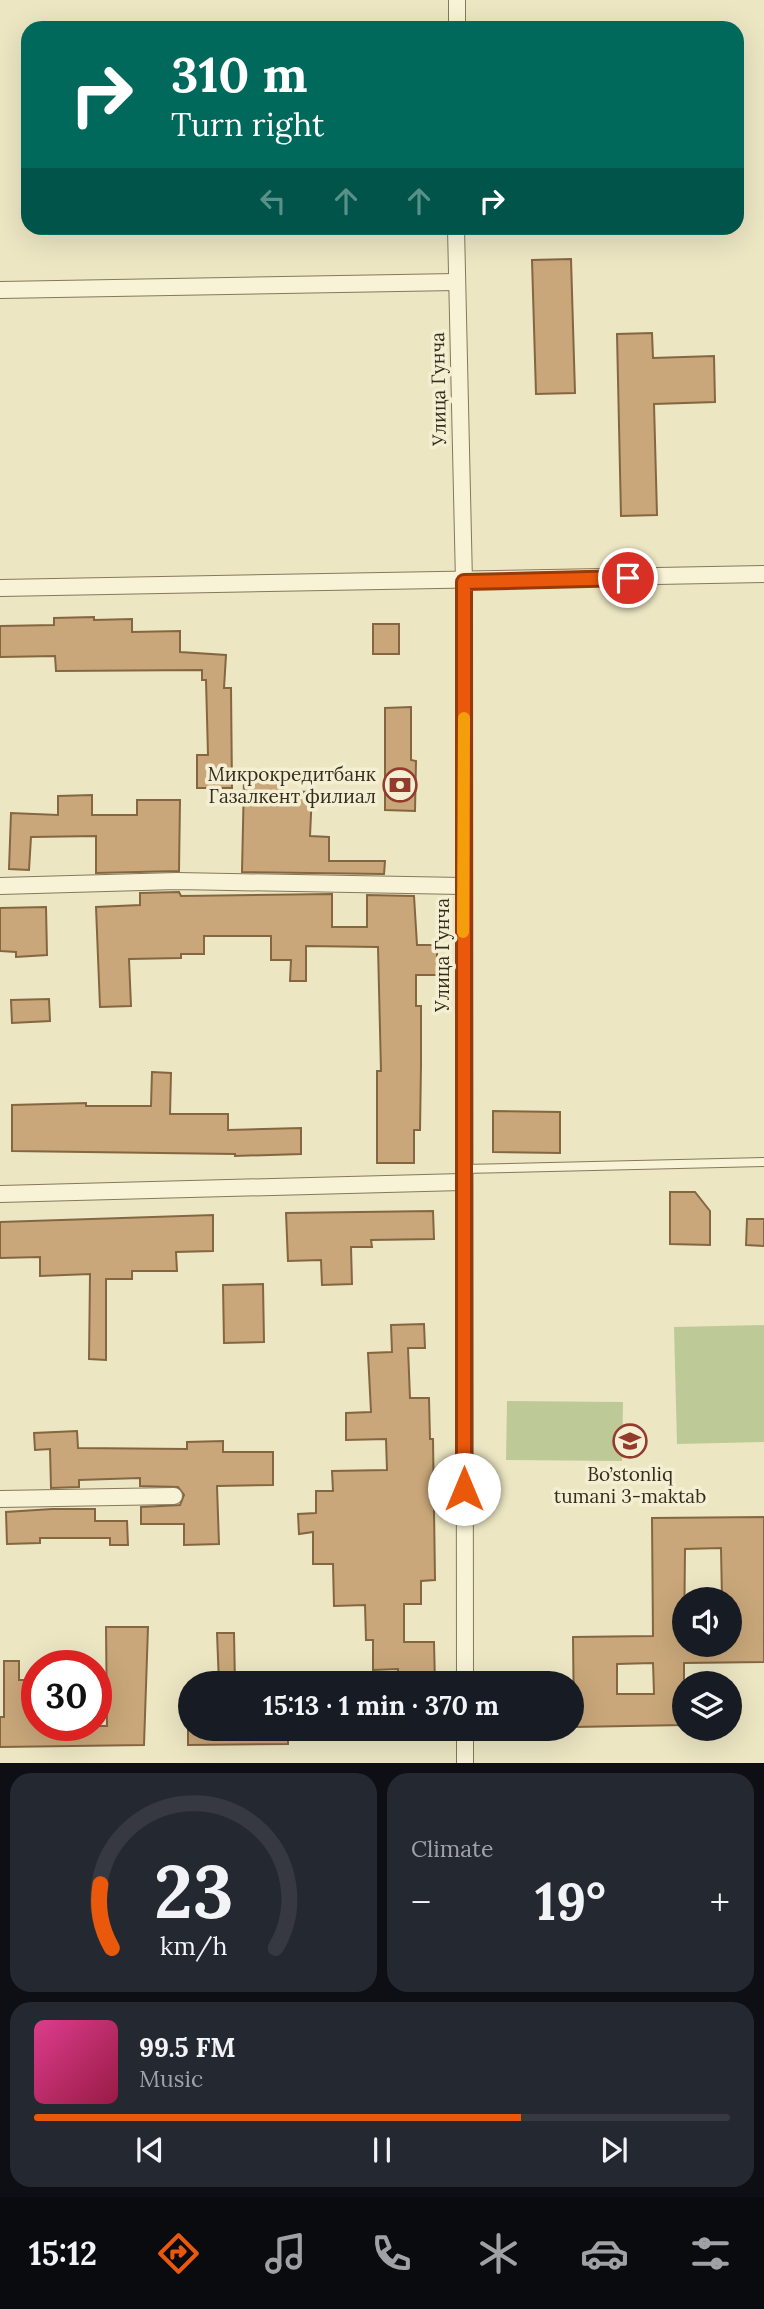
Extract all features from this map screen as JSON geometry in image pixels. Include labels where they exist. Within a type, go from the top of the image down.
[{"type":"street","points":[[457,0],[457,21]]},
{"type":"street","name":"Улица Гунча","points":[[456,235],[464,582],[462,1176],[465,1671]]},
{"type":"street","points":[[0,290],[456,282]]},
{"type":"street","points":[[0,588],[464,582],[764,574]]},
{"type":"street","points":[[0,886],[177,881],[463,886]]},
{"type":"street","points":[[0,1194],[462,1176]]},
{"type":"street","points":[[0,1499],[174,1496]]},
{"type":"street","points":[[465,1741],[465,1763]]},
{"type":"lane","points":[[462,1176],[764,1162]]},
{"type":"green space","points":[[764,1325],[764,1442],[677,1444],[674,1327]]},
{"type":"green space","points":[[507,1401],[623,1402],[622,1461],[506,1460]]},
{"type":"building","points":[[571,259],[575,393],[536,394],[532,260]]},
{"type":"building","points":[[652,333],[653,358],[714,356],[715,402],[654,404],[657,515],[621,516],[617,334]]},
{"type":"building","points":[[94,617],[94,620],[132,619],[132,632],[180,631],[180,652],[226,655],[224,688],[231,688],[232,788],[197,788],[197,755],[208,755],[206,680],[202,680],[202,670],[56,671],[55,656],[0,657],[0,626],[54,625],[54,618]]},
{"type":"building","points":[[373,624],[399,624],[399,654],[373,654]]},
{"type":"building","points":[[411,707],[411,760],[416,761],[415,811],[385,810],[385,708]]},
{"type":"building","points":[[244,779],[284,780],[283,791],[312,792],[310,836],[329,837],[329,861],[385,861],[384,874],[242,872]]},
{"type":"building","points":[[92,795],[92,815],[137,815],[137,800],[180,800],[179,871],[96,873],[96,836],[31,837],[29,870],[9,869],[11,813],[58,815],[58,796]]},
{"type":"building","points":[[179,892],[181,896],[332,894],[332,927],[367,927],[367,895],[414,896],[417,945],[437,945],[437,975],[416,975],[416,1006],[421,1006],[421,1064],[420,1130],[414,1130],[414,1163],[377,1163],[377,1071],[381,1071],[378,947],[306,946],[306,981],[290,981],[291,960],[271,960],[271,936],[204,936],[204,954],[181,954],[181,958],[129,959],[131,1006],[100,1007],[96,907],[140,905],[140,893]]},
{"type":"building","points":[[46,907],[47,955],[16,957],[16,952],[0,951],[0,908]]},
{"type":"building","points":[[49,999],[50,1021],[12,1023],[11,1000]]},
{"type":"building","points":[[152,1072],[171,1073],[170,1114],[228,1114],[228,1130],[301,1128],[301,1154],[235,1156],[12,1151],[12,1105],[86,1103],[86,1106],[151,1106]]},
{"type":"building","points":[[493,1111],[560,1112],[560,1153],[493,1152]]},
{"type":"building","points":[[670,1192],[695,1192],[710,1211],[710,1245],[670,1244]]},
{"type":"building","points":[[433,1211],[434,1239],[371,1240],[372,1247],[351,1247],[352,1284],[322,1285],[321,1260],[288,1261],[286,1213]]},
{"type":"building","points":[[213,1215],[213,1251],[176,1252],[177,1271],[132,1271],[132,1279],[106,1279],[106,1360],[89,1359],[90,1274],[40,1276],[40,1257],[0,1258],[0,1222]]},
{"type":"building","points":[[747,1219],[764,1219],[764,1246],[746,1245]]},
{"type":"building","points":[[263,1284],[264,1342],[224,1343],[223,1285]]},
{"type":"building","points":[[424,1324],[425,1348],[408,1348],[410,1398],[429,1398],[430,1439],[433,1439],[435,1580],[421,1581],[421,1604],[404,1604],[404,1642],[434,1642],[435,1671],[373,1670],[373,1640],[366,1640],[365,1605],[334,1606],[333,1564],[313,1564],[313,1532],[299,1534],[298,1514],[316,1513],[316,1491],[333,1491],[332,1471],[387,1470],[386,1439],[346,1440],[346,1413],[371,1412],[368,1353],[392,1352],[391,1325]]},
{"type":"building","points":[[77,1431],[78,1448],[187,1449],[187,1442],[223,1441],[223,1452],[273,1452],[273,1485],[217,1486],[219,1544],[184,1545],[184,1524],[141,1524],[141,1507],[180,1505],[184,1495],[178,1487],[140,1486],[140,1478],[79,1480],[79,1487],[51,1488],[50,1449],[35,1450],[34,1433]]},
{"type":"building","points":[[95,1509],[95,1521],[127,1521],[128,1545],[110,1545],[110,1538],[40,1538],[40,1543],[7,1544],[6,1512]]},
{"type":"building","points":[[764,1517],[764,1662],[684,1663],[684,1671],[672,1671],[672,1725],[584,1727],[584,1671],[573,1671],[573,1637],[653,1636],[652,1518]],"holes":[[[653,1663],[654,1694],[617,1694],[617,1664]]]},
{"type":"building","points":[[106,1627],[148,1627],[144,1745],[0,1747],[0,1717],[4,1717],[4,1661],[19,1661],[21,1741],[112,1741],[112,1650],[106,1650]]},
{"type":"building","points":[[217,1633],[234,1633],[235,1671],[218,1671]]},
{"type":"building","points":[[188,1741],[288,1741],[288,1744],[188,1745]]},
{"type":"slow traffic","points":[[463,932],[464,718]]},
{"type":"place","name":"Микрокредитбанк Газалкент филиал","points":[[400,785]]},
{"type":"place","name":"Bo’stonliq tumani 3-maktab","points":[[630,1441]]},
{"type":"route","points":[[464,1489],[464,582],[628,578]]}]
